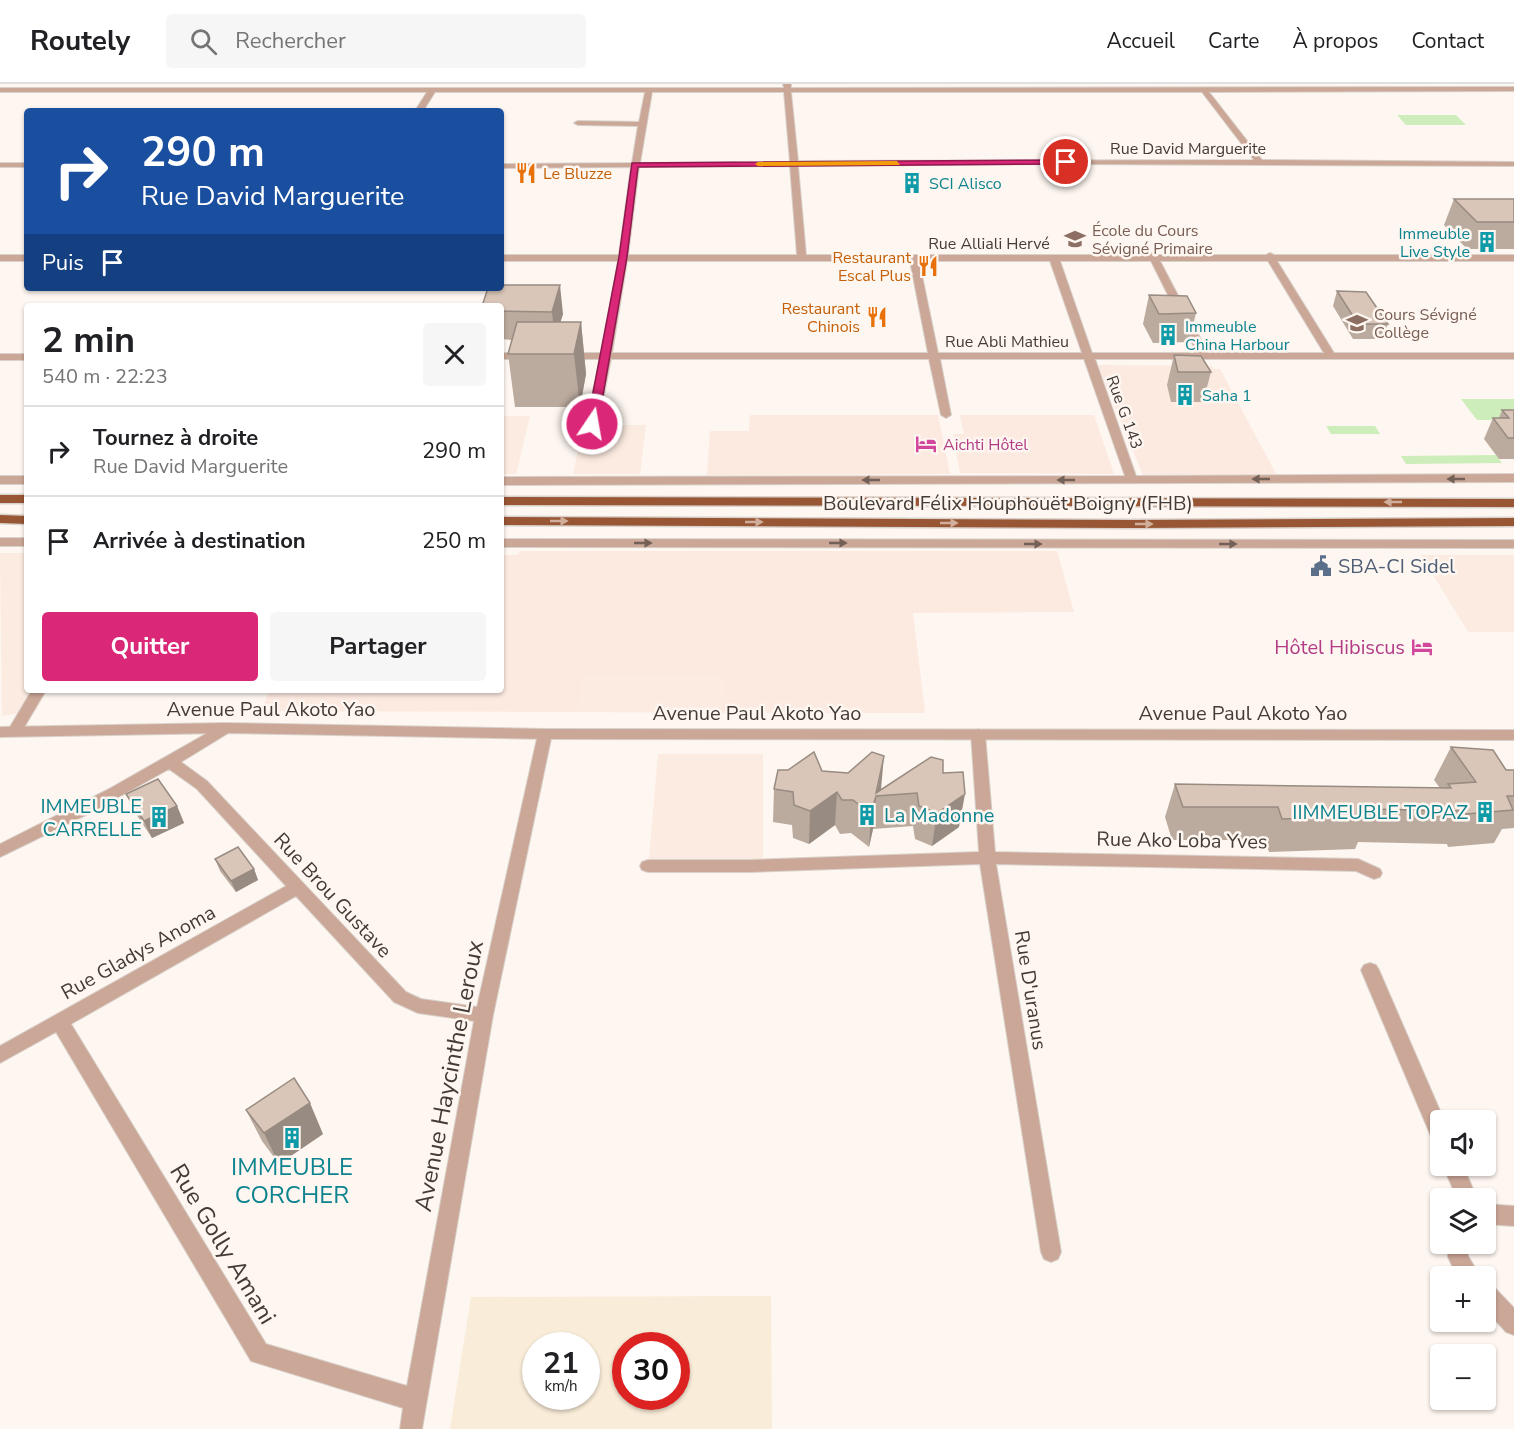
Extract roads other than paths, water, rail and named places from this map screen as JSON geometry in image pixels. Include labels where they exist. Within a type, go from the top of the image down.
[{"type":"highway","points":[[0,499],[24,499]]},
{"type":"highway","name":"Boulevard Félix Houphouët Boigny (FHB)","points":[[504,501],[1514,503]]},
{"type":"highway","points":[[0,519],[24,520]]},
{"type":"highway","name":"Boulevard Félix Houphouët Boigny (FHB)","points":[[504,521],[1121,524],[1514,522]]},
{"type":"street","points":[[157,90],[164,84]]},
{"type":"street","points":[[0,90],[272,87],[433,89],[874,87],[1205,91],[1514,89]]},
{"type":"street","points":[[787,87],[802,258]]},
{"type":"street","points":[[422,108],[433,89]]},
{"type":"street","points":[[592,424],[607,356],[623,257],[634,164],[649,89]]},
{"type":"street","points":[[1205,91],[1260,163]]},
{"type":"street","points":[[579,123],[641,124]]},
{"type":"street","name":"Rue David Marguerite","points":[[504,166],[1514,164]]},
{"type":"street","points":[[0,165],[24,165]]},
{"type":"street","points":[[1153,256],[1204,356]]},
{"type":"street","points":[[1270,256],[1331,356]]},
{"type":"street","name":"Rue Alliali Hervé","points":[[504,258],[1270,256],[1514,258]]},
{"type":"street","points":[[0,258],[24,258]]},
{"type":"street","points":[[914,258],[946,415]]},
{"type":"street","name":"Rue G 143","points":[[1054,258],[1132,480]]},
{"type":"street","name":"Rue Abli Mathieu","points":[[560,356],[1514,356]]},
{"type":"street","points":[[0,357],[24,357]]},
{"type":"street","points":[[504,357],[536,357]]},
{"type":"street","points":[[504,481],[1514,478]]},
{"type":"street","points":[[0,480],[24,480]]},
{"type":"street","points":[[0,542],[24,542]]},
{"type":"street","points":[[504,543],[1514,544]]},
{"type":"street","points":[[7,732],[37,693]]},
{"type":"street","points":[[0,851],[171,763],[225,728]]},
{"type":"street","name":"Avenue Paul Akoto Yao","points":[[7,732],[225,728],[545,734],[1514,735]]},
{"type":"street","name":"Avenue Haycinthe Leroux","points":[[411,1429],[484,1015],[545,734]]},
{"type":"street","name":"Rue D'uranus","points":[[978,734],[987,858],[1052,1252]]},
{"type":"street","name":"Rue Brou Gustave","points":[[171,763],[202,785],[400,997],[418,1006],[484,1015]]},
{"type":"street","name":"Rue Ako Loba Yves","points":[[648,866],[750,866],[987,858],[1358,865],[1374,873]]},
{"type":"street","name":"Rue Gladys Anoma","points":[[0,1055],[297,888]]},
{"type":"street","points":[[1370,970],[1430,1111]]},
{"type":"street","name":"Rue Golly Amani","points":[[60,1022],[259,1353],[415,1400]]},
{"type":"street","points":[[1496,1215],[1514,1216]]},
{"type":"street","points":[[1496,1305],[1514,1324]]},
{"type":"place","name":"Le Bluzze","points":[[526,173]]},
{"type":"place","name":"SCI Alisco","points":[[912,183]]},
{"type":"place","name":"École du Cours Sévigné Primaire","points":[[1075,239]]},
{"type":"place","name":"Immeuble Live Style","points":[[1487,242]]},
{"type":"place","name":"Restaurant Escal Plus","points":[[928,266]]},
{"type":"place","name":"Restaurant Chinois","points":[[877,317]]},
{"type":"place","name":"Cours Sévigné Collège","points":[[1357,323]]},
{"type":"place","name":"Immeuble China Harbour","points":[[1168,335]]},
{"type":"place","name":"Saha 1","points":[[1185,395]]},
{"type":"place","name":"Aichti Hôtel","points":[[926,444]]},
{"type":"place","name":"SBA-CI Sidel","points":[[1321,566]]},
{"type":"place","name":"Hôtel Hibiscus","points":[[1422,647]]},
{"type":"place","name":"IIMMEUBLE TOPAZ","points":[[1485,812]]},
{"type":"place","name":"La Madonne","points":[[867,815]]},
{"type":"place","name":"IMMEUBLE CARRELLE","points":[[159,817]]},
{"type":"place","name":"IMMEUBLE CORCHER","points":[[292,1138]]}]
